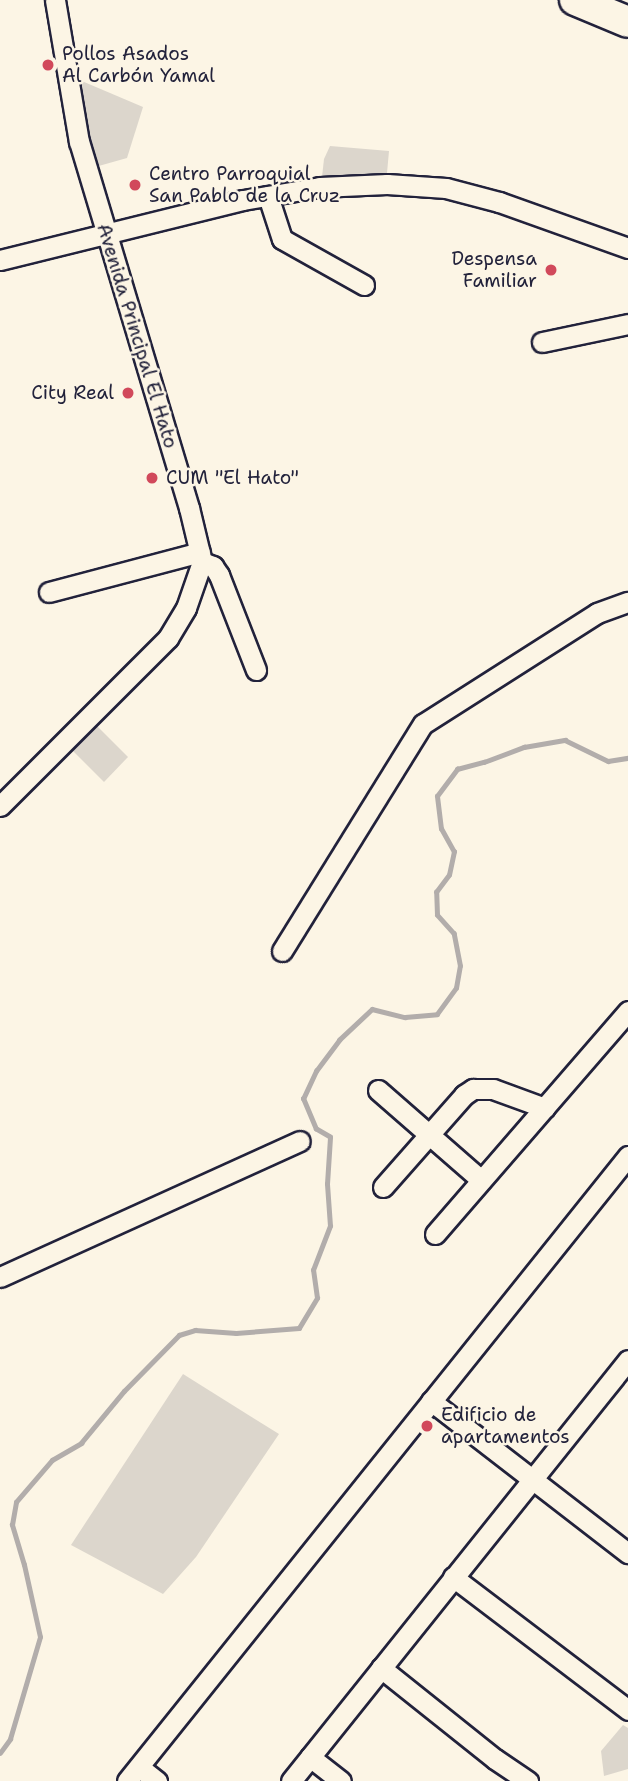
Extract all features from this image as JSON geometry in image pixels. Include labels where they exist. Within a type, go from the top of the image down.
[{"type":"highway","points":[[575,0],[628,22]]},
{"type":"street","name":"Avenida Principal El Hato","points":[[55,0],[79,142],[201,557]]},
{"type":"street","points":[[0,260],[268,196],[320,187],[387,184],[446,188],[515,206],[628,248]]},
{"type":"street","points":[[268,196],[282,239],[364,285]]},
{"type":"street","points":[[542,342],[628,324]]},
{"type":"street","points":[[49,592],[201,557],[213,566],[219,575],[256,670]]},
{"type":"street","points":[[0,806],[168,638],[186,608],[201,557]]},
{"type":"street","points":[[282,951],[424,724],[597,613],[628,602]]},
{"type":"street","points":[[435,1234],[628,1011]]},
{"type":"street","points":[[383,1187],[464,1094],[481,1087],[545,1108]]},
{"type":"street","points":[[378,1090],[481,1180]]},
{"type":"street","points":[[0,1277],[300,1141]]},
{"type":"street","points":[[156,1781],[133,1774],[628,1156]]},
{"type":"street","points":[[291,1781],[628,1360]]},
{"type":"street","points":[[431,1401],[627,1551]]},
{"type":"street","points":[[453,1577],[628,1710]]},
{"type":"street","points":[[381,1668],[495,1759],[528,1781]]},
{"type":"street","points":[[310,1757],[341,1781]]},
{"type":"shaded area","points":[[70,76],[143,107],[127,158],[88,169]]},
{"type":"shaded area","points":[[330,146],[389,151],[386,184],[321,186],[324,159]]},
{"type":"shaded area","points":[[94,723],[128,757],[104,782],[70,748]]},
{"type":"shaded area","points":[[183,1374],[279,1434],[196,1557],[163,1594],[71,1545]]},
{"type":"shaded area","points":[[623,1725],[628,1728],[628,1769],[604,1776],[601,1751]]},
{"type":"waterway","points":[[0,1753],[10,1739],[40,1637],[12,1525],[16,1502],[52,1460],[81,1443],[124,1391],[179,1335],[195,1330],[236,1333],[299,1328],[317,1298],[313,1270],[330,1226],[327,1184],[330,1137],[316,1129],[303,1099],[316,1071],[339,1040],[372,1009],[405,1017],[437,1014],[456,988],[460,966],[454,934],[437,915],[436,892],[449,875],[454,852],[441,829],[437,796],[457,769],[524,747],[565,740],[608,761],[628,758]]},
{"type":"place","name":"Pollos Asados Al Carbón Yamal","points":[[48,65]]},
{"type":"place","name":"Centro Parroquial San Pablo de la Cruz","points":[[135,185]]},
{"type":"place","name":"Despensa Familiar","points":[[551,270]]},
{"type":"place","name":"City Real","points":[[128,393]]},
{"type":"place","name":"CUM \"El Hato\"","points":[[152,478]]},
{"type":"place","name":"Edificio de apartamentos","points":[[427,1426]]}]
